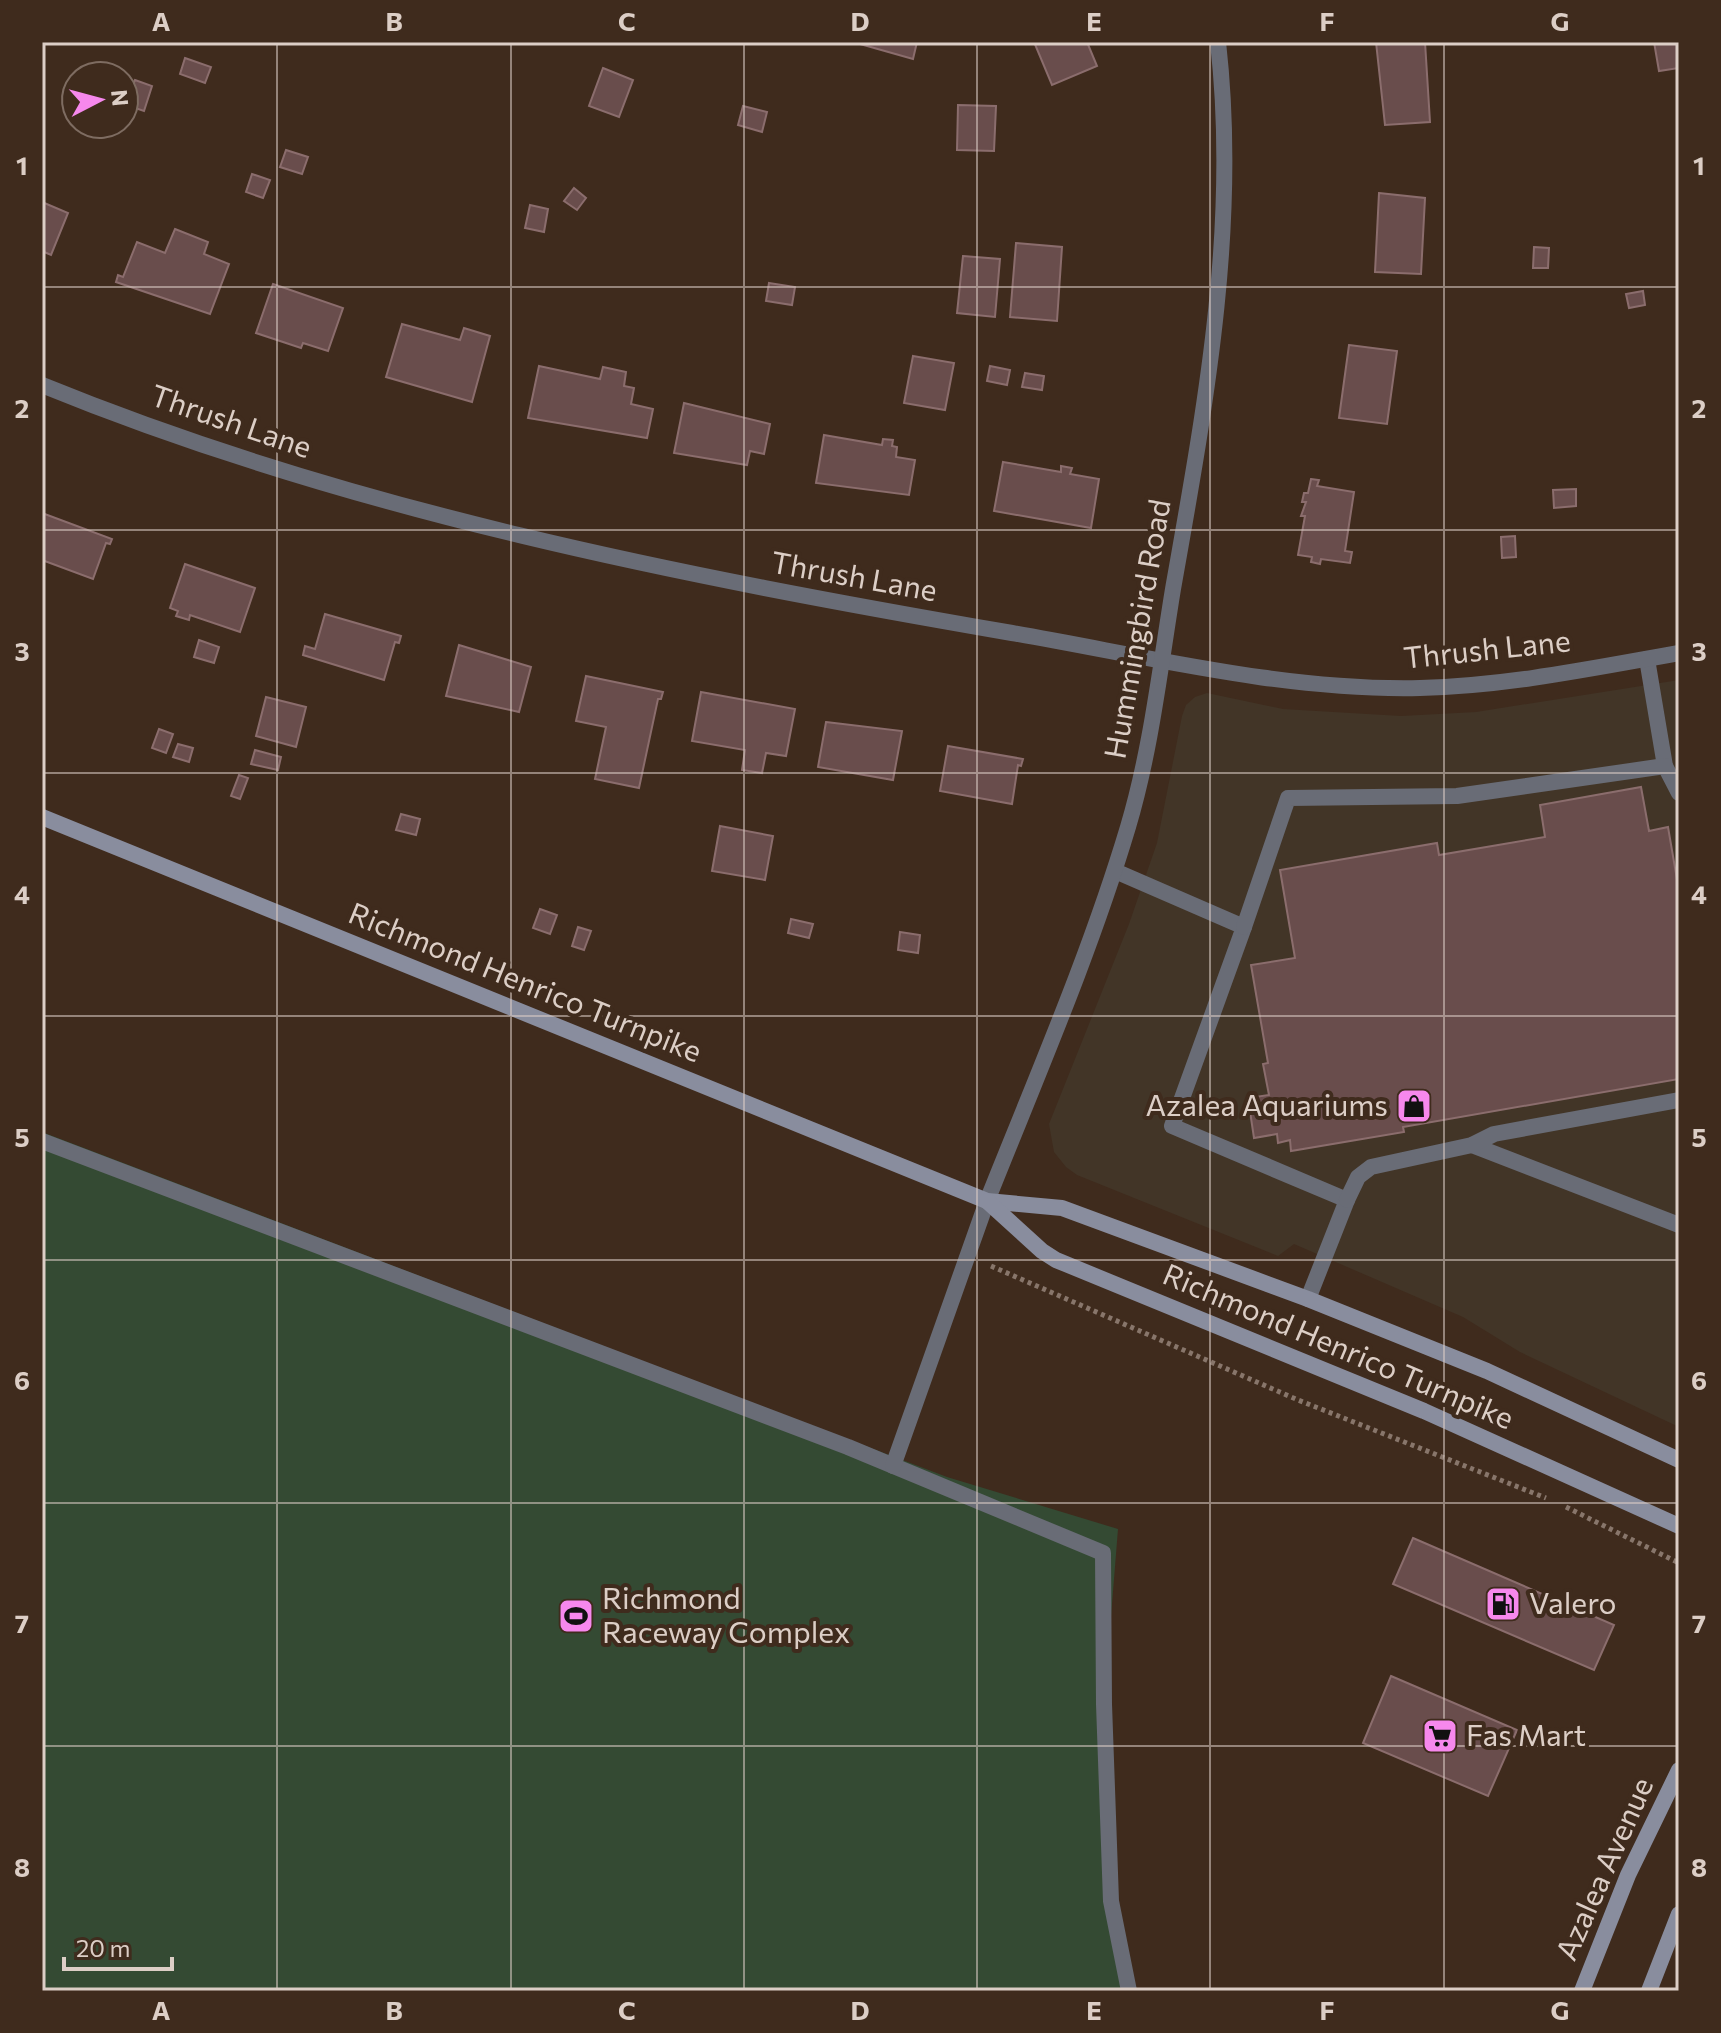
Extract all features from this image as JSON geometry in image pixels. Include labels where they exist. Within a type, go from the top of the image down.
[{"type":"main road","name":"Richmond Henrico Turnpike","points":[[42,817],[987,1201],[1062,1208],[1308,1299],[1473,1365],[1679,1460]]},
{"type":"main road","name":"Richmond Henrico Turnpike","points":[[987,1201],[1056,1260],[1424,1411],[1679,1526]]},
{"type":"main road","name":"Azalea Avenue","points":[[1582,1991],[1628,1875],[1679,1770]]},
{"type":"main road","points":[[1649,1991],[1675,1935],[1679,1914]]},
{"type":"street","name":"Hummingbird Road","points":[[893,1466],[987,1201],[1115,871],[1146,752],[1209,385],[1220,295],[1225,174],[1218,42]]},
{"type":"street","name":"Thrush Lane","points":[[42,385],[368,497],[565,548],[755,589],[1285,680],[1420,688],[1490,683],[1679,653]]},
{"type":"street","points":[[1647,659],[1665,766],[1679,793]]},
{"type":"street","points":[[1347,1200],[1172,1126],[1288,798],[1457,796],[1665,766]]},
{"type":"street","points":[[1115,871],[1244,927]]},
{"type":"street","points":[[1308,1299],[1347,1200],[1358,1177],[1371,1167],[1472,1145],[1494,1134],[1679,1100]]},
{"type":"street","points":[[42,1141],[893,1466],[1103,1553],[1104,1704],[1111,1901],[1129,1991]]},
{"type":"street","points":[[1472,1145],[1679,1225]]},
{"type":"path","points":[[968,1256],[1298,1400],[1553,1501],[1679,1563]]},
{"type":"shaded area","points":[[1679,680],[1679,1427],[1520,1352],[1463,1317],[1294,1244],[1278,1256],[1077,1175],[1054,1152],[1049,1124],[1129,924],[1157,843],[1182,716],[1186,705],[1195,697],[1207,693],[1283,709],[1401,716],[1476,712]]},
{"type":"green space","name":"Richmond Raceway Complex","points":[[42,1132],[947,1477],[1118,1529],[1104,1704],[1111,1901],[1129,1991],[42,1991]]},
{"type":"building","points":[[853,42],[917,42],[913,59]]},
{"type":"building","points":[[1034,42],[1087,42],[1097,66],[1052,85]]},
{"type":"building","points":[[1376,42],[1425,42],[1430,122],[1385,125]]},
{"type":"building","points":[[1654,42],[1679,42],[1679,68],[1659,71]]},
{"type":"building","points":[[185,58],[211,67],[205,83],[180,74]]},
{"type":"building","points":[[603,68],[633,80],[619,117],[589,106]]},
{"type":"building","points":[[140,82],[152,86],[144,111],[140,110]]},
{"type":"building","points":[[958,105],[996,106],[994,151],[957,150]]},
{"type":"building","points":[[743,106],[767,112],[762,132],[738,125]]},
{"type":"building","points":[[286,150],[308,157],[302,174],[280,167]]},
{"type":"building","points":[[252,174],[270,180],[263,198],[246,192]]},
{"type":"building","points":[[574,188],[586,198],[577,210],[564,201]]},
{"type":"building","points":[[1379,193],[1425,198],[1421,274],[1375,272]]},
{"type":"building","points":[[42,202],[68,213],[51,255],[42,251]]},
{"type":"building","points":[[530,205],[548,209],[544,232],[525,228]]},
{"type":"building","points":[[175,229],[208,242],[204,254],[229,264],[210,314],[116,282],[118,275],[123,277],[137,242],[165,253]]},
{"type":"building","points":[[1016,243],[1062,247],[1057,321],[1010,317]]},
{"type":"building","points":[[1534,247],[1549,248],[1548,268],[1533,268]]},
{"type":"building","points":[[963,256],[1000,259],[995,317],[957,313]]},
{"type":"building","points":[[769,283],[795,287],[792,305],[766,301]]},
{"type":"building","points":[[273,284],[343,308],[328,351],[303,343],[301,348],[256,333]]},
{"type":"building","points":[[1643,291],[1645,305],[1629,308],[1626,294]]},
{"type":"building","points":[[402,324],[460,340],[464,328],[490,336],[472,402],[386,377]]},
{"type":"building","points":[[1349,345],[1397,351],[1387,424],[1339,418]]},
{"type":"building","points":[[913,356],[954,363],[945,410],[904,403]]},
{"type":"building","points":[[539,366],[600,379],[603,367],[626,372],[624,386],[634,388],[631,404],[653,409],[647,438],[528,418]]},
{"type":"building","points":[[990,366],[1010,370],[1007,385],[987,381]]},
{"type":"building","points":[[1025,373],[1044,376],[1042,390],[1022,387]]},
{"type":"building","points":[[684,403],[770,424],[764,454],[750,451],[747,465],[674,453]]},
{"type":"building","points":[[824,435],[882,445],[883,439],[893,440],[892,446],[897,447],[896,457],[915,460],[909,495],[816,483]]},
{"type":"building","points":[[1003,462],[1061,472],[1061,466],[1072,468],[1070,474],[1099,479],[1091,528],[994,511]]},
{"type":"building","points":[[1311,479],[1319,480],[1317,486],[1354,492],[1345,551],[1352,552],[1350,563],[1321,559],[1320,564],[1311,562],[1312,557],[1298,555],[1305,516],[1301,516],[1306,502],[1302,502]]},
{"type":"building","points":[[1576,489],[1576,506],[1554,508],[1553,490]]},
{"type":"building","points":[[42,513],[112,539],[110,544],[106,543],[93,579],[42,560]]},
{"type":"building","points":[[1515,536],[1516,557],[1502,558],[1501,537]]},
{"type":"building","points":[[185,564],[255,588],[240,632],[190,615],[189,620],[176,616],[178,611],[170,608]]},
{"type":"building","points":[[325,614],[401,636],[399,643],[395,642],[384,680],[303,655],[305,646],[315,649]]},
{"type":"building","points":[[199,640],[219,647],[214,663],[194,657]]},
{"type":"building","points":[[459,645],[531,667],[519,712],[446,696]]},
{"type":"building","points":[[586,676],[663,692],[661,699],[658,699],[639,788],[595,779],[606,727],[576,721]]},
{"type":"building","points":[[701,692],[795,709],[786,756],[766,753],[762,773],[742,770],[745,750],[692,741]]},
{"type":"building","points":[[266,697],[306,707],[296,747],[256,736]]},
{"type":"building","points":[[826,722],[902,731],[893,780],[818,767]]},
{"type":"building","points":[[159,729],[173,734],[166,753],[152,748]]},
{"type":"building","points":[[178,744],[193,748],[189,762],[173,757]]},
{"type":"building","points":[[948,746],[1023,759],[1021,766],[1018,765],[1012,804],[940,791]]},
{"type":"building","points":[[255,750],[281,757],[278,770],[251,764]]},
{"type":"building","points":[[239,775],[248,778],[240,799],[231,796]]},
{"type":"building","points":[[1641,787],[1649,831],[1668,827],[1679,891],[1679,1079],[1403,1127],[1404,1132],[1291,1151],[1290,1140],[1278,1143],[1277,1134],[1254,1138],[1248,1098],[1269,1095],[1263,1064],[1268,1063],[1251,965],[1295,958],[1280,870],[1437,843],[1439,855],[1545,837],[1540,805]]},
{"type":"building","points":[[401,814],[420,819],[416,835],[396,830]]},
{"type":"building","points":[[720,826],[773,836],[765,880],[712,871]]},
{"type":"building","points":[[540,909],[557,915],[550,934],[533,928]]},
{"type":"building","points":[[791,919],[813,924],[809,938],[788,933]]},
{"type":"building","points":[[578,927],[591,931],[584,950],[572,946]]},
{"type":"building","points":[[900,932],[920,935],[918,953],[898,950]]},
{"type":"building","name":"Valero","points":[[1413,1538],[1614,1625],[1594,1670],[1393,1584]]},
{"type":"building","name":"Fas Mart","points":[[1391,1676],[1517,1730],[1488,1796],[1363,1743]]},
{"type":"place","name":"Azalea Aquariums","points":[[1414,1106]]},
{"type":"place","name":"Valero","points":[[1503,1604]]},
{"type":"place","name":"Richmond Raceway Complex","points":[[576,1616]]},
{"type":"place","name":"Fas Mart","points":[[1440,1736]]}]
